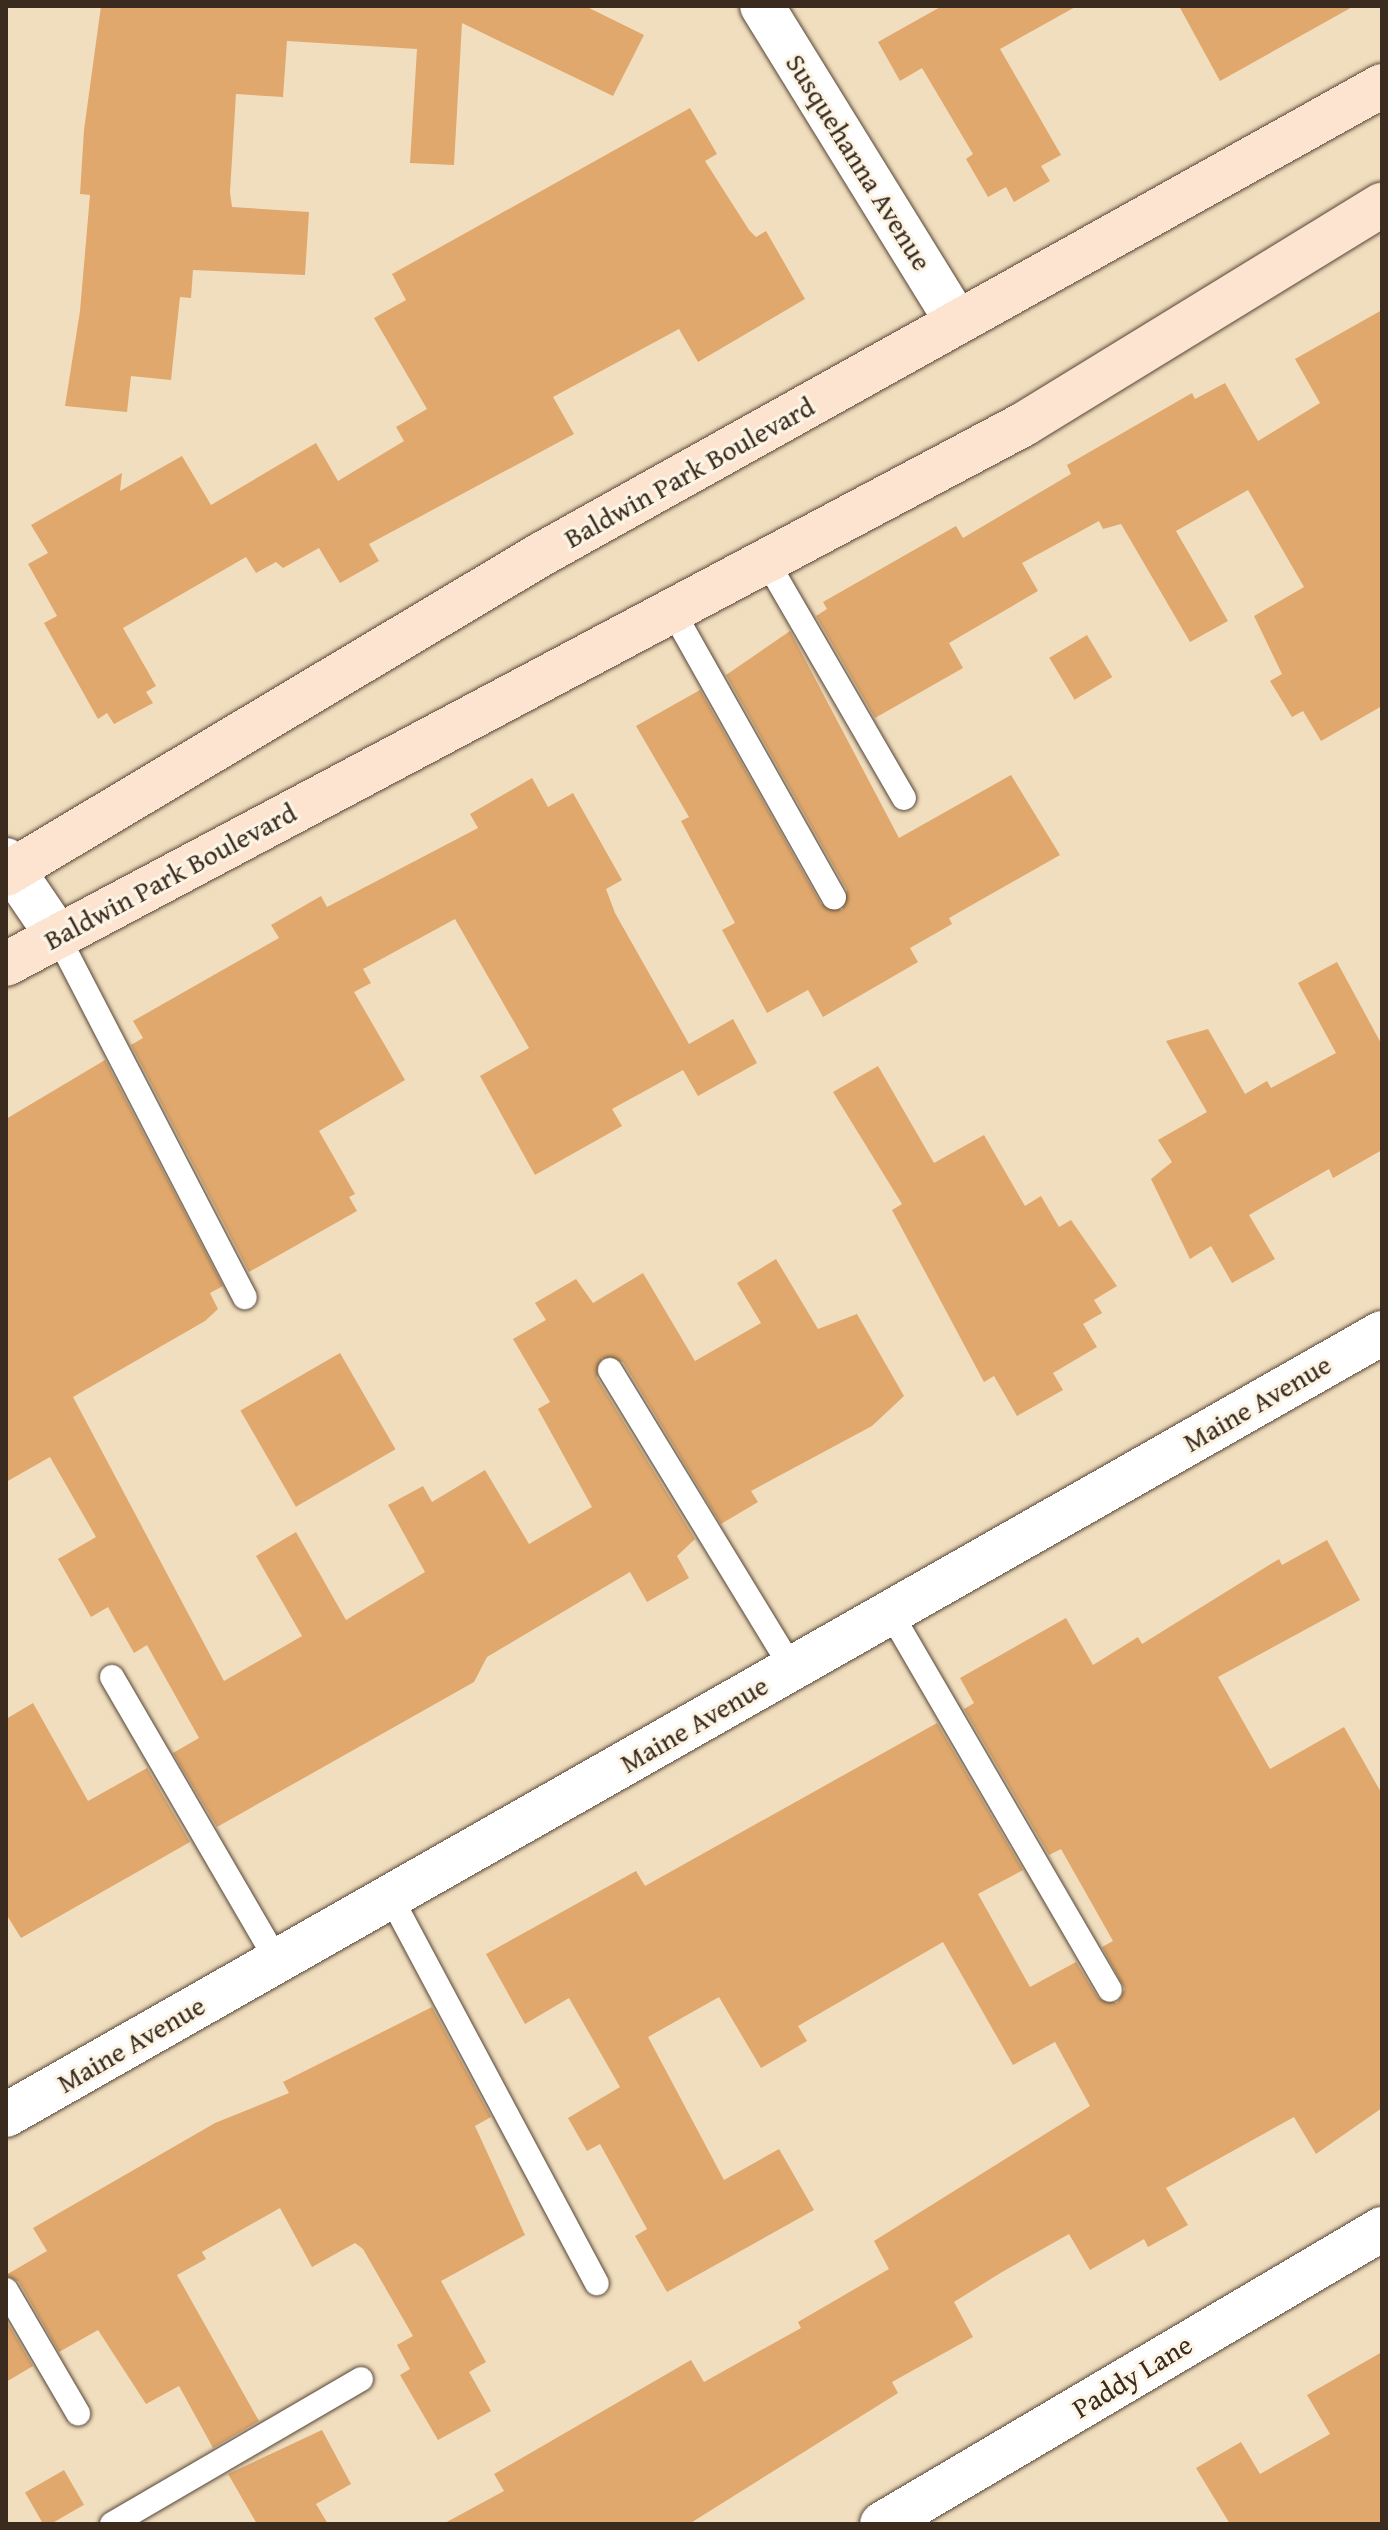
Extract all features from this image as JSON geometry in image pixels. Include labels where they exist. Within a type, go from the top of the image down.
[{"type":"main road","name":"Baldwin Park Boulevard","points":[[8,868],[540,555],[713,463],[955,318],[1382,86]]},
{"type":"main road","name":"Baldwin Park Boulevard","points":[[6,964],[1024,424],[1382,205]]},
{"type":"street","name":"Susquehanna Avenue","points":[[762,6],[955,318]]},
{"type":"street","points":[[8,868],[57,935]]},
{"type":"street","name":"Maine Avenue","points":[[6,2115],[1382,1333]]},
{"type":"street","name":"Paddy Lane","points":[[882,2524],[1382,2229]]},
{"type":"lane","points":[[766,560],[904,798]]},
{"type":"lane","points":[[672,610],[834,897]]},
{"type":"lane","points":[[57,935],[245,1297]]},
{"type":"lane","points":[[610,1370],[792,1668]]},
{"type":"lane","points":[[890,1612],[1110,1990]]},
{"type":"lane","points":[[112,1677],[277,1961]]},
{"type":"lane","points":[[390,1896],[597,2283]]},
{"type":"lane","points":[[6,2290],[78,2413]]},
{"type":"lane","points":[[112,2524],[361,2379]]},
{"type":"building","points":[[101,6],[585,6],[644,35],[613,96],[462,23],[454,165],[410,163],[417,49],[287,41],[283,97],[236,94],[230,192],[232,207],[309,212],[305,275],[193,270],[191,298],[180,297],[171,380],[131,376],[127,412],[65,406],[80,311],[90,195],[80,194],[84,130]]},
{"type":"building","points":[[942,6],[1077,6],[1000,49],[1061,155],[1041,166],[1050,181],[1014,202],[1006,187],[988,197],[966,159],[973,154],[922,68],[900,81],[878,42]]},
{"type":"building","points":[[1179,6],[1354,6],[1220,81]]},
{"type":"building","points":[[690,108],[717,154],[705,161],[749,230],[756,237],[766,231],[805,299],[698,362],[679,329],[553,397],[574,434],[369,544],[379,561],[340,583],[319,548],[283,568],[276,562],[256,573],[246,557],[123,628],[156,686],[146,692],[153,703],[114,724],[107,713],[98,719],[44,623],[57,616],[28,564],[48,553],[31,525],[122,473],[120,491],[182,456],[211,505],[316,443],[338,481],[404,441],[396,427],[427,409],[374,318],[406,300],[392,274]]},
{"type":"building","points":[[1382,310],[1382,706],[1321,741],[1303,711],[1292,717],[1270,681],[1282,674],[1254,616],[1304,587],[1248,490],[1176,531],[1228,621],[1190,642],[1121,524],[1103,529],[1099,521],[1022,563],[1038,591],[949,643],[963,668],[875,718],[816,616],[827,609],[823,602],[956,526],[963,538],[1071,474],[1067,465],[1192,393],[1195,399],[1225,383],[1258,441],[1320,403],[1295,359]]},
{"type":"building","points":[[790,631],[899,838],[1011,775],[1060,855],[949,918],[952,924],[910,948],[918,962],[823,1017],[808,990],[767,1013],[722,930],[735,923],[681,821],[689,817],[636,726],[700,690],[821,904],[842,910],[847,890],[726,675]]},
{"type":"building","points":[[1087,635],[1112,677],[1075,700],[1049,658]]},
{"type":"building","points":[[532,778],[548,807],[573,793],[622,880],[606,889],[615,913],[689,1044],[733,1019],[757,1063],[698,1096],[683,1070],[612,1109],[622,1126],[535,1175],[480,1076],[529,1048],[455,919],[363,969],[371,983],[354,992],[405,1080],[319,1131],[355,1194],[349,1197],[357,1211],[249,1272],[131,1045],[143,1038],[133,1021],[279,938],[271,925],[321,896],[327,907],[478,828],[470,814]]},
{"type":"building","points":[[1337,962],[1382,1045],[1382,1150],[1333,1178],[1329,1169],[1249,1215],[1275,1259],[1232,1283],[1211,1246],[1190,1259],[1151,1179],[1172,1162],[1158,1140],[1207,1112],[1166,1041],[1208,1029],[1245,1094],[1267,1081],[1271,1088],[1336,1053],[1298,983]]},
{"type":"building","points":[[105,1060],[223,1286],[210,1293],[218,1309],[205,1321],[73,1397],[224,1681],[302,1636],[256,1556],[296,1532],[346,1620],[425,1572],[388,1505],[423,1486],[432,1502],[485,1470],[529,1544],[592,1507],[538,1409],[550,1402],[513,1339],[546,1320],[535,1303],[576,1279],[593,1303],[643,1273],[695,1361],[761,1323],[737,1283],[776,1259],[818,1329],[857,1314],[904,1396],[872,1426],[751,1491],[758,1502],[721,1524],[623,1362],[602,1358],[597,1378],[695,1539],[677,1556],[689,1578],[647,1602],[630,1572],[487,1657],[474,1682],[217,1827],[173,1753],[199,1738],[147,1645],[134,1653],[108,1607],[91,1617],[58,1559],[96,1537],[50,1457],[6,1482],[6,1119]]},
{"type":"building","points":[[878,1066],[934,1163],[984,1135],[1025,1206],[1041,1196],[1059,1227],[1071,1220],[1117,1286],[1094,1300],[1102,1313],[1083,1324],[1097,1347],[1053,1373],[1063,1390],[1017,1416],[994,1376],[984,1382],[892,1210],[902,1204],[833,1092]]},
{"type":"building","points":[[340,1353],[396,1449],[296,1507],[240,1410]]},
{"type":"building","points":[[1327,1540],[1360,1600],[1218,1677],[1270,1769],[1344,1727],[1382,1794],[1382,2108],[1316,2154],[1294,2117],[1166,2188],[1188,2225],[1148,2247],[1144,2239],[1090,2270],[1069,2234],[1002,2272],[954,2302],[973,2337],[892,2382],[898,2393],[689,2524],[443,2524],[504,2491],[494,2474],[691,2360],[704,2382],[801,2328],[798,2322],[889,2269],[874,2241],[1090,2106],[1055,2042],[1013,2065],[943,1942],[798,2026],[807,2041],[761,2068],[719,1997],[648,2037],[724,2180],[779,2149],[814,2210],[667,2292],[635,2236],[647,2229],[600,2144],[587,2151],[568,2118],[620,2087],[569,1998],[525,2024],[486,1954],[636,1871],[645,1886],[937,1723],[1023,1870],[978,1894],[1030,1987],[1076,1962],[1098,1998],[1117,2003],[1125,1989],[1102,1947],[1113,1941],[1061,1849],[1049,1855],[964,1709],[974,1703],[960,1678],[1066,1618],[1093,1665],[1138,1637],[1142,1644],[1279,1559],[1282,1565]]},
{"type":"building","points":[[33,1703],[88,1801],[147,1768],[190,1842],[21,1938],[6,1914],[6,1719]]},
{"type":"building","points":[[432,2007],[491,2117],[475,2126],[525,2235],[441,2281],[486,2362],[469,2372],[491,2411],[438,2440],[400,2375],[410,2369],[397,2345],[413,2336],[363,2249],[355,2243],[312,2267],[280,2208],[202,2252],[206,2259],[177,2275],[259,2421],[213,2448],[179,2386],[146,2404],[98,2330],[59,2352],[19,2282],[6,2275],[47,2251],[33,2228],[215,2123],[289,2093],[283,2082]]},
{"type":"building","points":[[6,2320],[33,2366],[6,2382]]},
{"type":"building","points":[[1382,2352],[1382,2524],[1230,2524],[1196,2468],[1241,2442],[1260,2474],[1330,2434],[1307,2395]]},
{"type":"building","points":[[322,2430],[351,2484],[316,2504],[328,2524],[257,2524],[228,2474]]},
{"type":"building","points":[[64,2470],[84,2505],[50,2524],[43,2524],[25,2492]]}]
